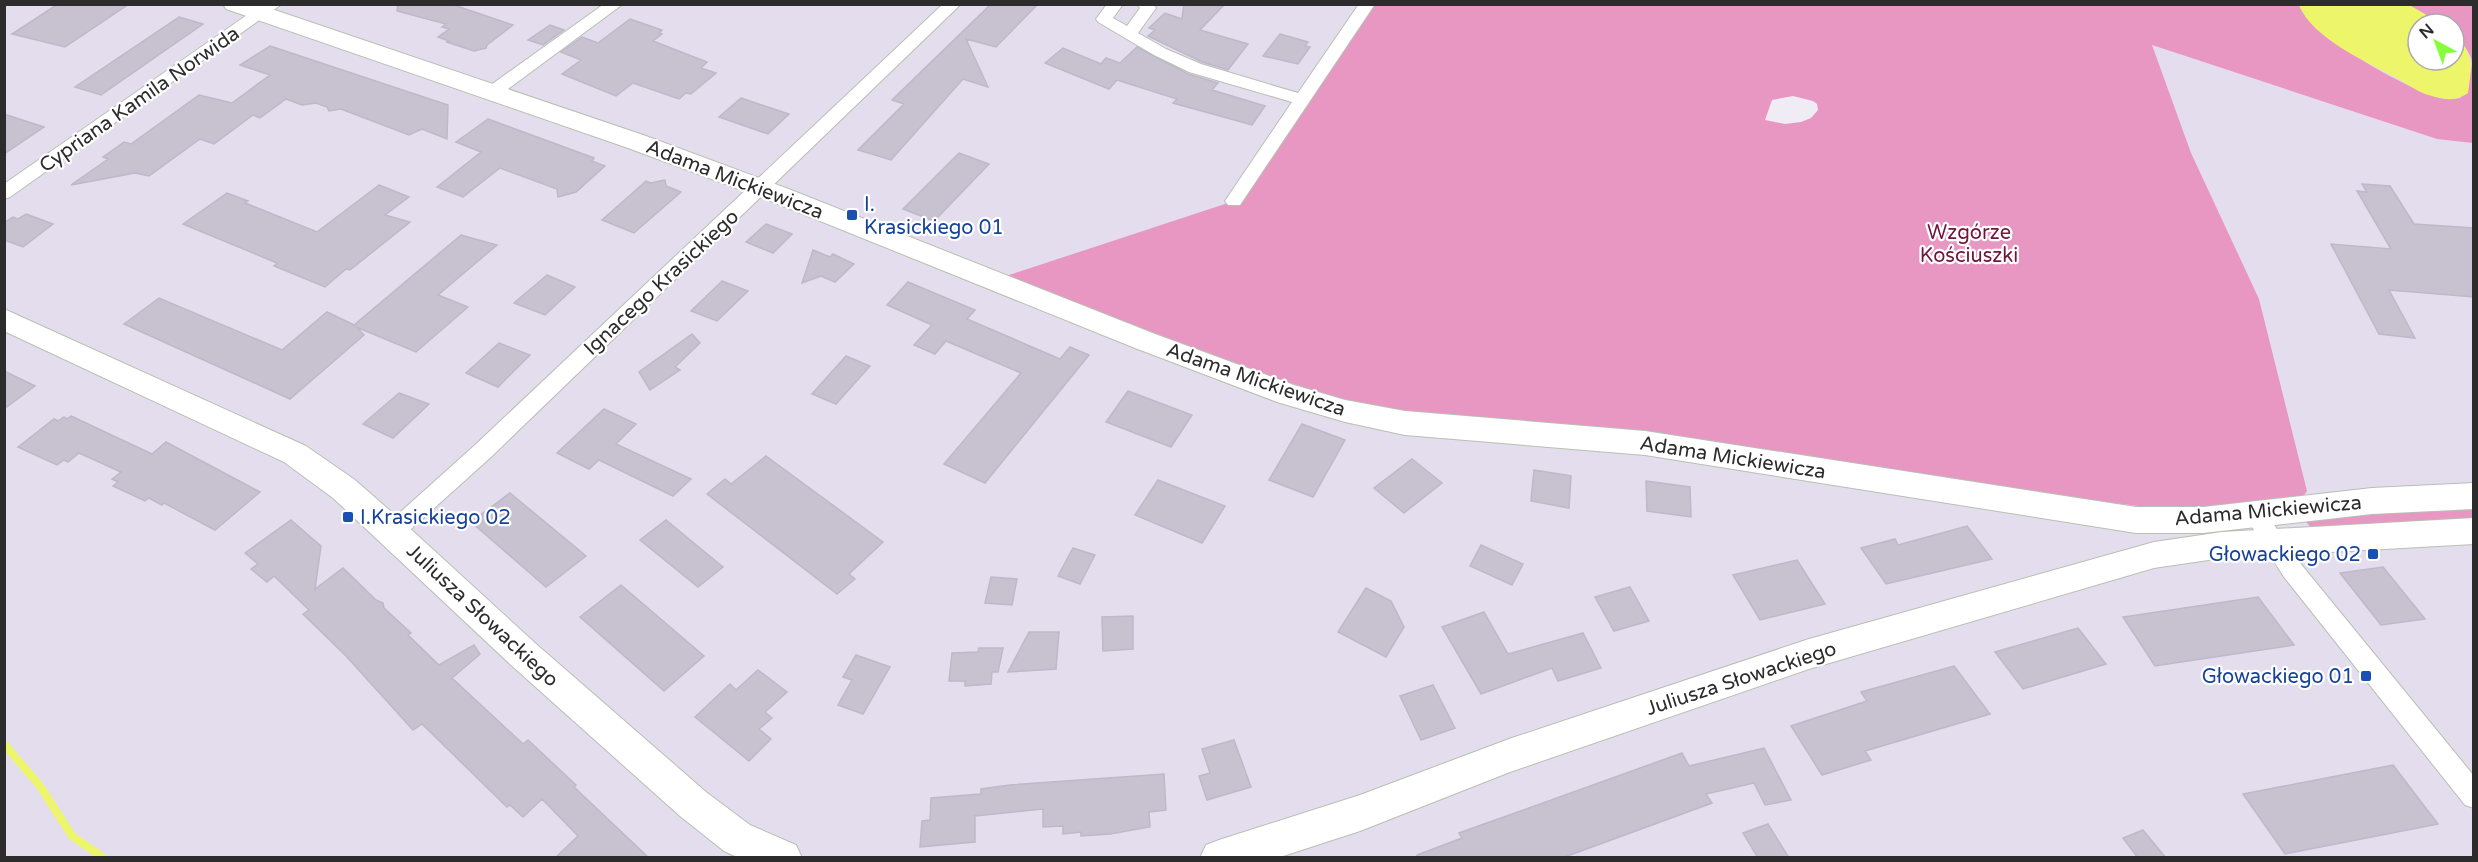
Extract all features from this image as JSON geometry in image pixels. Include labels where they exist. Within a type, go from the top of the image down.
[{"type":"street","name":"Adama Mickiewicza","points":[[234,4],[268,9],[761,188],[1096,323],[1287,394],[1346,411],[1405,423],[1645,443],[2136,520],[2203,520],[2265,528],[2474,531]]},
{"type":"street","points":[[494,91],[615,4]]},
{"type":"street","name":"Ignacego Krasickiego","points":[[393,532],[483,451],[953,4]]},
{"type":"street","points":[[1115,4],[1104,19],[1160,52],[1195,68],[1302,100]]},
{"type":"street","points":[[1130,33],[1144,17],[1148,8],[1145,4]]},
{"type":"street","points":[[1234,201],[1367,4]]},
{"type":"street","name":"Cypriana Kamila Norwida","points":[[4,193],[268,9]]},
{"type":"street","name":"Juliusza Słowackiego","points":[[4,319],[295,454],[344,489],[393,532],[531,662],[693,804],[737,838],[783,858]]},
{"type":"street","name":"Adama Mickiewicza","points":[[2265,528],[2372,501],[2474,496]]},
{"type":"street","points":[[2136,520],[2148,525],[2160,537],[2159,549],[2154,555]]},
{"type":"street","points":[[2265,528],[2292,570],[2474,796]]},
{"type":"street","name":"Juliusza Słowackiego","points":[[1219,858],[1360,813],[1509,756],[1809,654],[2154,555],[2222,545],[2265,528]]},
{"type":"green space","name":"Wzgórze Kościuszki","points":[[1367,5],[2299,5],[2322,32],[2363,60],[2408,85],[2449,99],[2460,98],[2469,87],[2472,66],[2466,49],[2466,12],[2421,12],[2409,5],[2473,5],[2473,143],[2437,139],[2152,45],[2191,153],[2259,299],[2307,491],[2293,510],[2147,507],[1345,411],[991,281],[1234,201]]},
{"type":"green space","points":[[2473,505],[2473,521],[2312,529],[2304,519]]},
{"type":"shaded area","points":[[2299,5],[2409,5],[2421,12],[2406,12],[2406,72],[2466,72],[2466,48],[2471,68],[2468,93],[2455,99],[2446,99],[2418,91],[2327,38],[2306,17]]},
{"type":"shaded area","points":[[1793,96],[1813,101],[1817,104],[1818,110],[1811,118],[1801,122],[1785,124],[1765,120],[1772,100]]},
{"type":"building","points":[[58,4],[129,4],[65,47],[12,34]]},
{"type":"building","points":[[398,4],[451,4],[513,25],[486,48],[474,51],[438,37],[449,29],[442,27],[446,24],[397,11]]},
{"type":"building","points":[[991,4],[1038,4],[996,47],[966,39],[988,87],[963,79],[891,160],[858,150],[904,104],[892,100]]},
{"type":"building","points":[[1184,4],[1225,4],[1200,30],[1248,44],[1228,70],[1202,62],[1148,36],[1155,30],[1149,28],[1165,13],[1182,19]]},
{"type":"building","points":[[179,17],[203,24],[101,95],[75,87]]},
{"type":"building","points":[[630,19],[662,30],[659,33],[662,34],[653,41],[707,62],[701,68],[716,73],[691,94],[686,93],[679,99],[633,83],[616,96],[562,74],[581,60],[561,52],[582,37],[598,43]]},
{"type":"building","points":[[550,25],[564,30],[543,45],[528,40]]},
{"type":"building","points":[[1280,34],[1308,42],[1305,46],[1310,47],[1298,64],[1263,56]]},
{"type":"building","points":[[270,46],[448,105],[447,139],[422,129],[409,135],[341,109],[329,111],[327,107],[316,103],[302,105],[286,99],[260,118],[253,115],[214,144],[200,139],[149,176],[135,173],[71,185],[108,159],[103,157],[124,142],[131,144],[199,95],[232,103],[270,75],[240,65]]},
{"type":"building","points":[[1137,47],[1188,74],[1218,83],[1212,90],[1265,106],[1252,125],[1173,103],[1177,99],[1117,80],[1109,89],[1045,63],[1063,48],[1101,64],[1106,58],[1120,63]]},
{"type":"building","points":[[741,98],[789,114],[768,134],[719,117]]},
{"type":"building","points":[[4,114],[44,127],[4,154]]},
{"type":"building","points":[[488,119],[594,158],[592,161],[605,166],[576,192],[558,197],[557,189],[500,168],[463,197],[437,187],[481,152],[456,142]]},
{"type":"building","points":[[959,153],[989,164],[934,221],[903,209]]},
{"type":"building","points":[[665,180],[666,186],[681,192],[634,233],[602,220],[646,181],[651,183]]},
{"type":"building","points":[[2362,184],[2390,186],[2414,224],[2474,228],[2474,297],[2389,290],[2415,338],[2379,334],[2331,244],[2391,249],[2357,191],[2367,192]]},
{"type":"building","points":[[379,185],[409,197],[385,215],[410,222],[325,287],[274,266],[277,263],[183,224],[227,193],[248,201],[245,203],[317,232]]},
{"type":"building","points":[[26,214],[53,224],[23,247],[4,240],[4,223],[13,217],[18,219]]},
{"type":"building","points":[[766,224],[792,234],[773,253],[746,242]]},
{"type":"building","points":[[461,235],[497,245],[438,295],[468,307],[416,352],[356,327],[364,335],[290,399],[124,324],[159,298],[282,350],[327,312],[354,325]]},
{"type":"building","points":[[813,250],[830,257],[833,254],[854,264],[835,282],[821,276],[802,283]]},
{"type":"building","points":[[547,275],[575,287],[545,315],[514,303]]},
{"type":"building","points":[[722,281],[748,291],[717,321],[691,311]]},
{"type":"building","points":[[908,282],[975,310],[967,319],[1060,359],[1070,347],[1089,355],[985,483],[944,464],[1021,373],[946,341],[935,354],[914,345],[932,325],[887,305]]},
{"type":"building","points":[[692,334],[700,343],[675,367],[680,370],[650,390],[639,372]]},
{"type":"building","points":[[499,343],[530,355],[498,387],[466,373]]},
{"type":"building","points":[[846,356],[870,366],[836,404],[812,394]]},
{"type":"building","points":[[4,371],[35,386],[4,409]]},
{"type":"building","points":[[1128,391],[1192,415],[1171,447],[1106,422]]},
{"type":"building","points":[[399,393],[429,404],[393,438],[363,424]]},
{"type":"building","points":[[604,409],[636,424],[616,444],[691,479],[673,496],[599,460],[589,469],[557,453]]},
{"type":"building","points":[[71,416],[152,454],[166,442],[260,492],[215,530],[164,503],[162,505],[149,498],[145,501],[113,486],[118,482],[112,479],[121,472],[79,453],[68,462],[64,460],[57,465],[18,447],[54,419],[58,421]]},
{"type":"building","points":[[1302,424],[1345,440],[1313,497],[1269,480]]},
{"type":"building","points":[[766,456],[883,542],[849,574],[855,579],[837,594],[707,494],[725,479],[731,484]]},
{"type":"building","points":[[1412,459],[1442,483],[1404,513],[1374,488]]},
{"type":"building","points":[[1534,470],[1571,476],[1569,508],[1531,501]]},
{"type":"building","points":[[1158,480],[1225,506],[1202,543],[1135,515]]},
{"type":"building","points":[[1646,481],[1690,487],[1691,517],[1647,511]]},
{"type":"building","points":[[510,493],[586,556],[546,587],[471,522]]},
{"type":"building","points":[[291,520],[321,546],[315,589],[343,568],[376,600],[383,603],[384,608],[411,633],[408,635],[439,665],[474,645],[480,654],[452,678],[523,744],[528,740],[649,858],[555,858],[578,836],[542,799],[523,817],[510,805],[507,807],[422,724],[413,730],[346,656],[303,614],[309,610],[274,576],[267,582],[251,569],[258,564],[245,553]]},
{"type":"building","points":[[666,520],[723,567],[698,587],[640,540]]},
{"type":"building","points":[[1967,526],[1992,559],[1886,584],[1861,548],[1895,539],[1898,545]]},
{"type":"building","points":[[1481,545],[1523,564],[1512,585],[1470,566]]},
{"type":"building","points":[[1073,548],[1095,555],[1080,584],[1058,576]]},
{"type":"building","points":[[1797,560],[1825,604],[1760,620],[1733,575]]},
{"type":"building","points":[[2383,567],[2425,619],[2381,625],[2340,573]]},
{"type":"building","points":[[991,577],[1017,579],[1012,605],[985,603]]},
{"type":"building","points":[[621,585],[704,656],[664,691],[580,617]]},
{"type":"building","points":[[1630,587],[1649,621],[1614,631],[1595,597]]},
{"type":"building","points":[[1366,588],[1391,601],[1404,627],[1386,657],[1338,632]]},
{"type":"building","points":[[2258,597],[2294,645],[2155,666],[2123,617]]},
{"type":"building","points":[[1484,612],[1508,654],[1583,633],[1601,668],[1558,681],[1552,668],[1481,694],[1442,627]]},
{"type":"building","points":[[1133,616],[1133,649],[1103,651],[1102,617]]},
{"type":"building","points":[[2078,628],[2106,664],[2023,689],[1995,652]]},
{"type":"building","points":[[1029,632],[1059,632],[1056,669],[1008,672]]},
{"type":"building","points":[[979,648],[1003,648],[998,672],[992,672],[991,684],[965,686],[965,681],[949,681],[952,653],[978,652]]},
{"type":"building","points":[[856,655],[890,667],[863,714],[838,705],[852,680],[843,677]]},
{"type":"building","points":[[1954,666],[1990,714],[1865,751],[1871,760],[1822,775],[1791,726],[1867,701],[1861,692]]},
{"type":"building","points":[[758,670],[787,692],[765,712],[772,718],[759,729],[771,739],[749,761],[695,717],[730,684],[736,690]]},
{"type":"building","points":[[1433,685],[1455,728],[1421,740],[1400,696]]},
{"type":"building","points":[[1234,740],[1251,787],[1207,800],[1199,776],[1210,773],[1202,749]]},
{"type":"building","points":[[1764,748],[1791,800],[1765,805],[1754,783],[1706,794],[1712,803],[1562,858],[1417,858],[1417,855],[1462,838],[1459,833],[1682,753],[1689,766]]},
{"type":"building","points":[[2393,765],[2438,824],[2285,854],[2243,794]]},
{"type":"building","points":[[1164,774],[1166,810],[1149,812],[1150,827],[1110,834],[1081,836],[1081,832],[1063,834],[1063,826],[1043,827],[1043,809],[975,816],[975,842],[920,847],[922,821],[930,820],[931,798],[981,794],[981,789],[1010,785]]},
{"type":"building","points":[[1768,824],[1789,858],[1758,858],[1743,833]]},
{"type":"building","points":[[2143,830],[2166,858],[2138,858],[2123,838]]},
{"type":"waterway","points":[[4,744],[40,786],[72,836],[104,858]]},
{"type":"place","name":"I. Krasickiego 01","points":[[852,215]]},
{"type":"place","name":"I.Krasickiego 02","points":[[348,517]]},
{"type":"place","name":"Głowackiego 02","points":[[2373,554]]},
{"type":"place","name":"Głowackiego 01","points":[[2366,676]]}]
